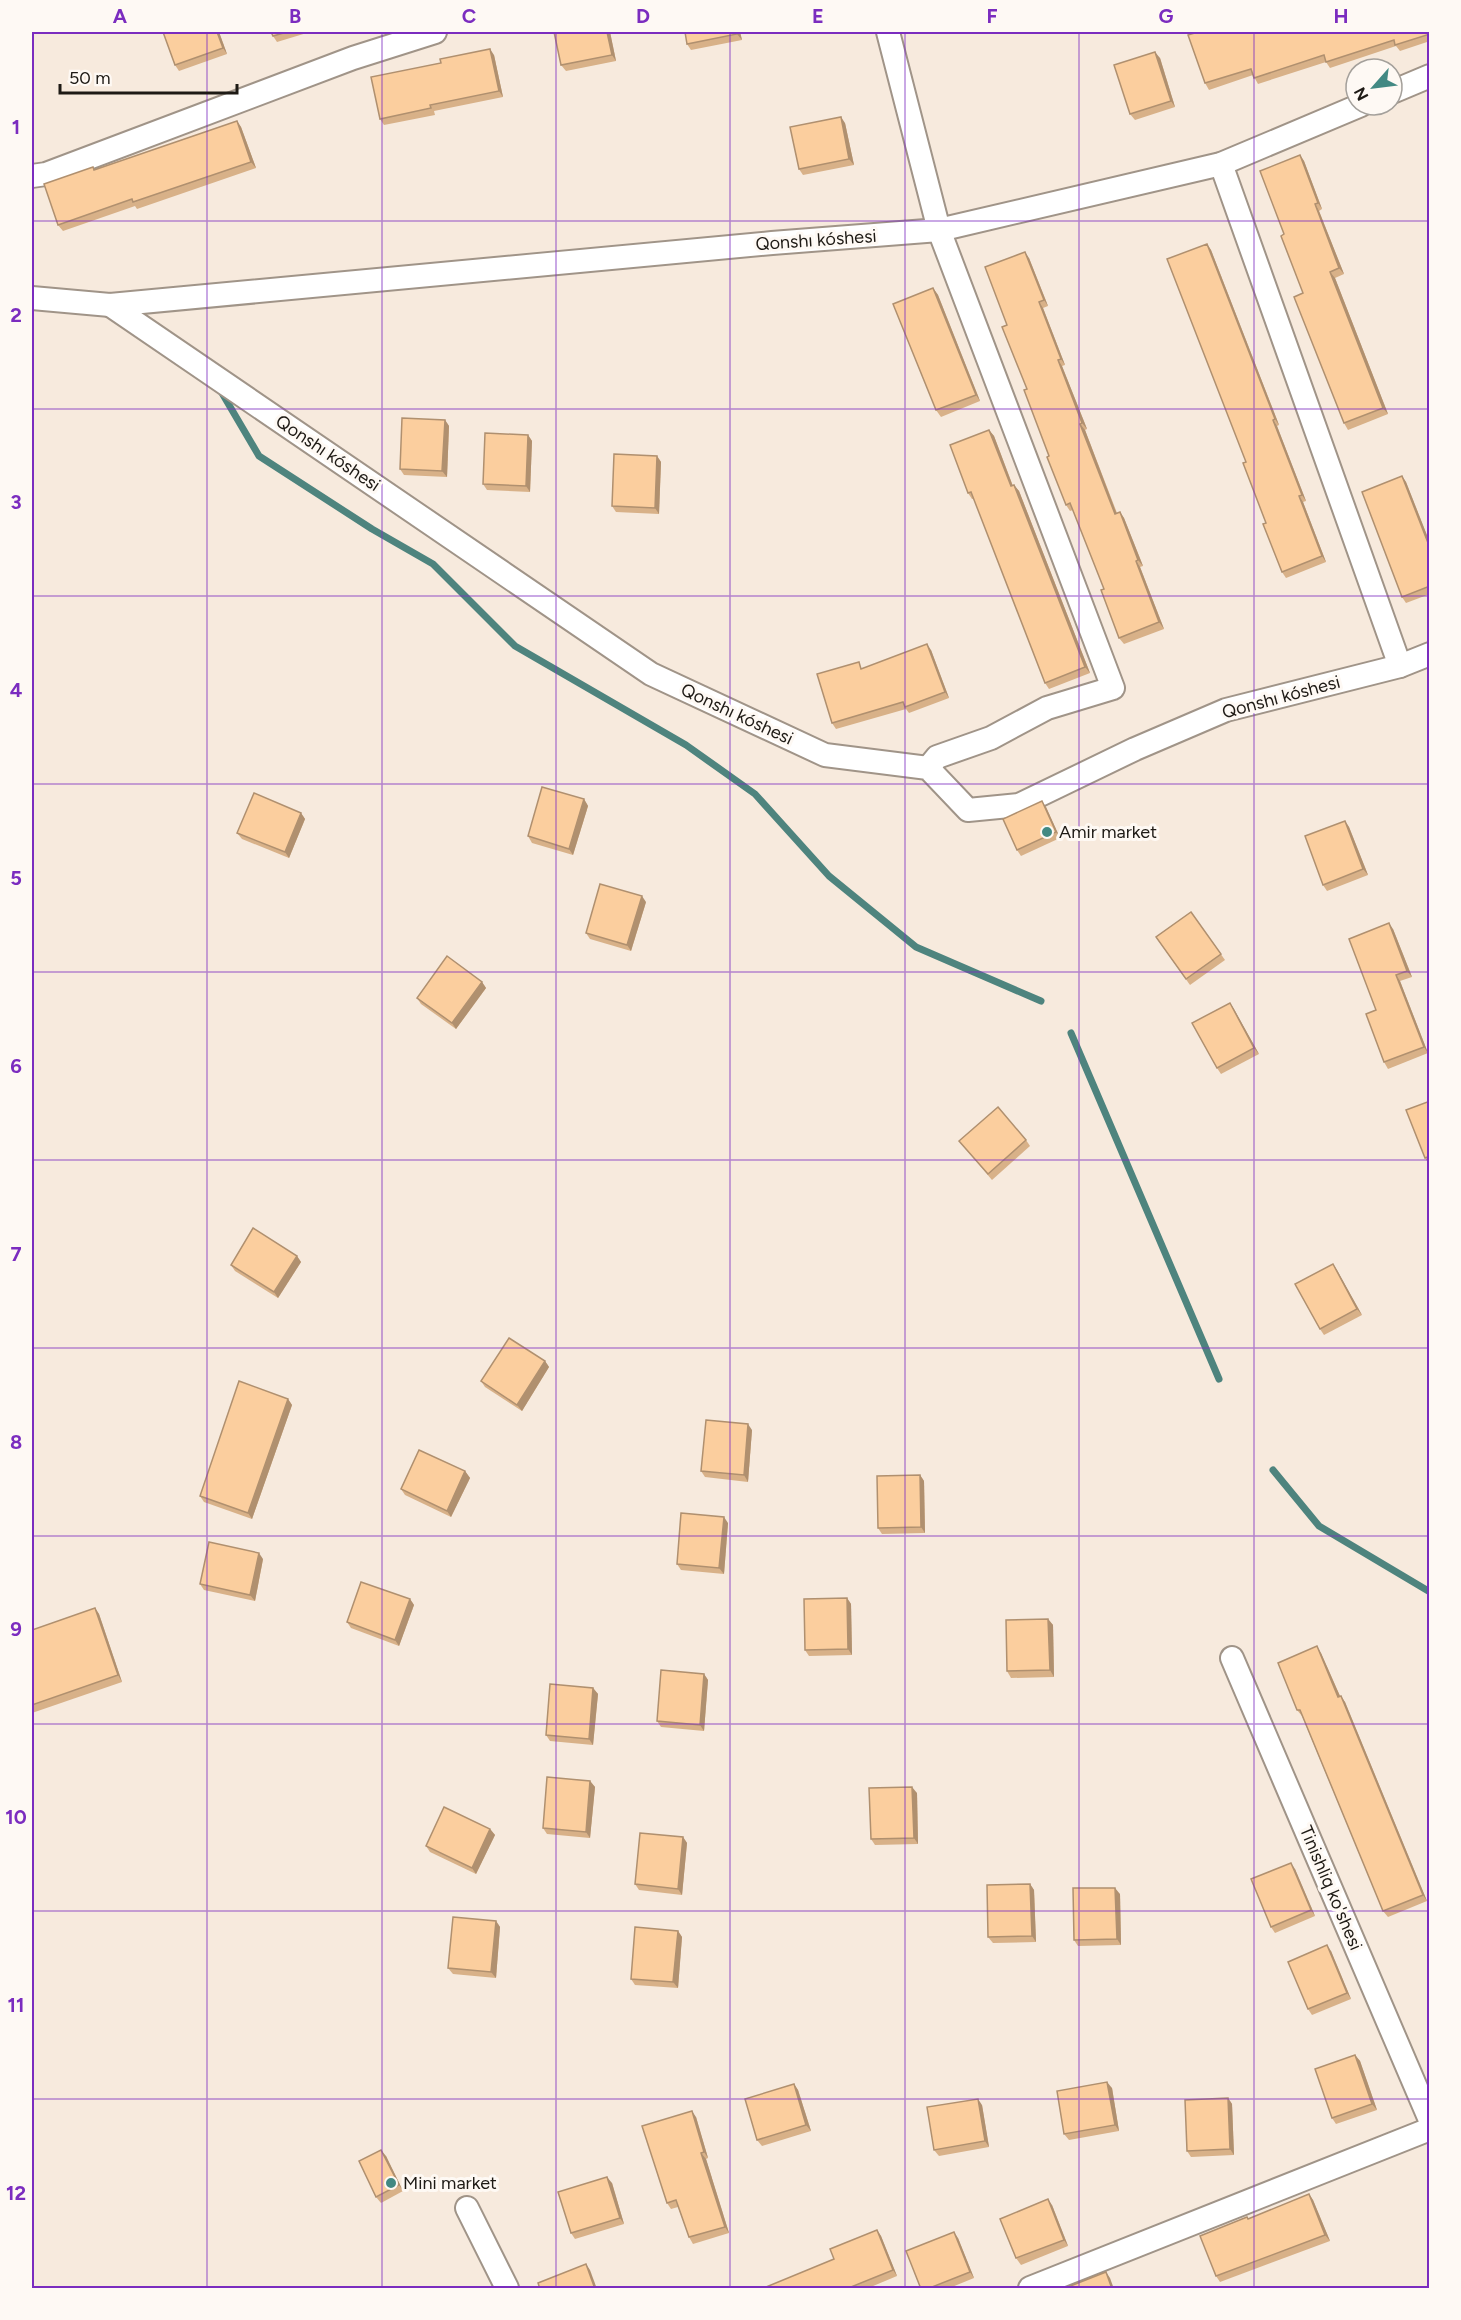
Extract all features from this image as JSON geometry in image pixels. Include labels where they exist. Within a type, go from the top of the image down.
[{"type":"street","points":[[32,176],[46,174],[353,58],[435,32]]},
{"type":"street","points":[[888,32],[939,230],[1113,688],[1047,708],[991,738],[937,757],[927,768]]},
{"type":"street","points":[[1404,87],[1430,76]]},
{"type":"street","name":"Qonshı kóshesi","points":[[32,298],[110,304],[760,244],[939,230],[1221,164],[1344,112]]},
{"type":"street","points":[[1221,164],[1400,666]]},
{"type":"street","name":"Qonshı kóshesi","points":[[110,304],[651,674],[825,755],[927,768],[968,810],[1019,805],[1135,749],[1226,710],[1400,666],[1430,654]]},
{"type":"street","name":"Tinishliq ko'shesi","points":[[1232,1658],[1430,2120]]},
{"type":"street","points":[[1030,2289],[1430,2129]]},
{"type":"street","points":[[467,2208],[507,2289]]},
{"type":"building","points":[[163,32],[217,32],[223,48],[175,65]]},
{"type":"building","points":[[271,32],[287,32],[273,36]]},
{"type":"building","points":[[554,32],[607,32],[612,55],[561,65]]},
{"type":"building","points":[[685,32],[737,32],[737,34],[687,44]]},
{"type":"building","points":[[1198,32],[1430,32],[1430,34],[1395,45],[1394,40],[1326,62],[1324,55],[1254,78],[1251,69],[1205,83],[1188,35]]},
{"type":"building","points":[[490,49],[499,91],[430,105],[431,108],[380,119],[371,77],[441,63],[440,59]]},
{"type":"building","points":[[1155,52],[1171,101],[1130,114],[1114,65]]},
{"type":"building","points":[[841,117],[849,159],[799,169],[790,127]]},
{"type":"building","points":[[237,121],[251,162],[58,225],[44,184],[93,167],[94,170]]},
{"type":"building","points":[[1300,155],[1318,203],[1315,204],[1339,268],[1330,272],[1383,408],[1344,423],[1294,297],[1303,293],[1281,236],[1284,234],[1260,171]]},
{"type":"building","points":[[1207,244],[1275,419],[1273,420],[1302,495],[1299,496],[1322,556],[1282,572],[1243,463],[1246,462],[1167,259]]},
{"type":"building","points":[[1025,252],[1044,300],[1039,302],[1061,359],[1058,360],[1082,423],[1080,424],[1115,514],[1120,512],[1159,622],[1119,638],[1101,590],[1104,589],[1070,503],[1066,505],[1047,457],[1049,456],[1024,390],[1027,389],[1002,327],[1007,325],[985,267]]},
{"type":"building","points":[[933,288],[976,395],[936,410],[893,304]]},
{"type":"building","points":[[402,418],[445,420],[442,471],[400,469]]},
{"type":"building","points":[[989,430],[1011,486],[1014,485],[1085,667],[1045,683],[971,492],[968,493],[950,445]]},
{"type":"building","points":[[485,433],[528,435],[526,486],[483,484]]},
{"type":"building","points":[[614,454],[657,456],[655,508],[612,506]]},
{"type":"building","points":[[1402,476],[1430,548],[1430,586],[1402,597],[1362,492]]},
{"type":"building","points":[[927,644],[945,692],[905,707],[903,702],[832,723],[817,674],[859,662],[861,669]]},
{"type":"building","points":[[542,787],[584,799],[569,849],[528,836]]},
{"type":"building","points":[[254,793],[301,813],[285,852],[237,833]]},
{"type":"building","points":[[1042,801],[1056,832],[1017,850],[1003,819]]},
{"type":"building","points":[[1345,821],[1363,869],[1323,885],[1305,836]]},
{"type":"building","points":[[600,884],[642,896],[627,945],[586,933]]},
{"type":"building","points":[[1191,912],[1221,954],[1186,979],[1156,937]]},
{"type":"building","points":[[1389,923],[1407,971],[1396,975],[1424,1047],[1384,1062],[1366,1014],[1376,1010],[1349,939]]},
{"type":"building","points":[[447,956],[482,982],[452,1023],[417,998]]},
{"type":"building","points":[[1230,1003],[1254,1048],[1217,1068],[1192,1023]]},
{"type":"building","points":[[1430,1101],[1430,1156],[1425,1158],[1406,1110]]},
{"type":"building","points":[[998,1107],[1026,1140],[988,1174],[959,1141]]},
{"type":"building","points":[[253,1228],[297,1256],[274,1292],[231,1265]]},
{"type":"building","points":[[1333,1264],[1357,1309],[1320,1329],[1295,1284]]},
{"type":"building","points":[[509,1338],[545,1361],[517,1405],[481,1381]]},
{"type":"building","points":[[239,1381],[288,1399],[248,1513],[200,1496]]},
{"type":"building","points":[[706,1420],[748,1424],[744,1475],[701,1471]]},
{"type":"building","points":[[419,1450],[465,1471],[447,1511],[401,1489]]},
{"type":"building","points":[[920,1475],[921,1527],[878,1528],[877,1476]]},
{"type":"building","points":[[681,1513],[724,1517],[719,1568],[677,1564]]},
{"type":"building","points":[[209,1542],[259,1553],[250,1595],[200,1584]]},
{"type":"building","points":[[361,1582],[410,1599],[395,1640],[347,1622]]},
{"type":"building","points":[[847,1598],[848,1649],[805,1650],[804,1599]]},
{"type":"building","points":[[95,1608],[118,1675],[32,1705],[32,1630]]},
{"type":"building","points":[[1048,1619],[1050,1670],[1007,1671],[1006,1620]]},
{"type":"building","points":[[1317,1646],[1338,1697],[1341,1696],[1423,1895],[1383,1911],[1300,1710],[1297,1710],[1278,1663]]},
{"type":"building","points":[[661,1670],[704,1674],[700,1725],[657,1721]]},
{"type":"building","points":[[550,1684],[593,1688],[589,1739],[546,1735]]},
{"type":"building","points":[[547,1777],[590,1781],[586,1832],[543,1828]]},
{"type":"building","points":[[912,1787],[914,1838],[871,1839],[869,1788]]},
{"type":"building","points":[[444,1807],[490,1829],[472,1868],[426,1846]]},
{"type":"building","points":[[640,1833],[683,1837],[678,1889],[635,1884]]},
{"type":"building","points":[[1291,1863],[1311,1910],[1271,1927],[1251,1879]]},
{"type":"building","points":[[1030,1884],[1032,1936],[988,1937],[987,1885]]},
{"type":"building","points":[[1073,1888],[1115,1888],[1117,1939],[1074,1940]]},
{"type":"building","points":[[453,1917],[496,1921],[491,1972],[448,1968]]},
{"type":"building","points":[[635,1927],[678,1931],[673,1982],[631,1979]]},
{"type":"building","points":[[1327,1945],[1347,1993],[1308,2009],[1288,1962]]},
{"type":"building","points":[[1355,2055],[1372,2104],[1332,2118],[1315,2069]]},
{"type":"building","points":[[1107,2082],[1115,2125],[1064,2134],[1057,2091]]},
{"type":"building","points":[[794,2084],[806,2125],[757,2140],[745,2099]]},
{"type":"building","points":[[1228,2098],[1230,2149],[1187,2151],[1185,2100]]},
{"type":"building","points":[[978,2099],[985,2141],[934,2150],[927,2107]]},
{"type":"building","points":[[692,2111],[704,2152],[701,2153],[725,2227],[689,2237],[676,2200],[667,2203],[642,2126]]},
{"type":"building","points":[[381,2150],[399,2185],[376,2197],[359,2161]]},
{"type":"building","points":[[607,2177],[620,2218],[571,2233],[558,2192]]},
{"type":"building","points":[[1309,2194],[1325,2235],[1216,2276],[1200,2236]]},
{"type":"building","points":[[1048,2199],[1064,2240],[1016,2258],[1000,2219]]},
{"type":"building","points":[[877,2230],[893,2270],[846,2289],[766,2289],[766,2287],[834,2259],[830,2249]]},
{"type":"building","points":[[954,2232],[970,2272],[927,2289],[921,2289],[906,2251]]},
{"type":"building","points":[[586,2264],[595,2289],[540,2289],[538,2283]]},
{"type":"building","points":[[1106,2272],[1112,2289],[1063,2289]]},
{"type":"waterway","points":[[222,393],[259,456],[372,529],[433,564],[515,646],[686,745],[755,794],[829,876],[916,947],[1041,1001]]},
{"type":"waterway","points":[[1071,1033],[1219,1379]]},
{"type":"waterway","points":[[1273,1470],[1319,1526],[1430,1592]]},
{"type":"place","name":"Amir market","points":[[1047,832]]},
{"type":"place","name":"Mini market","points":[[391,2183]]}]
